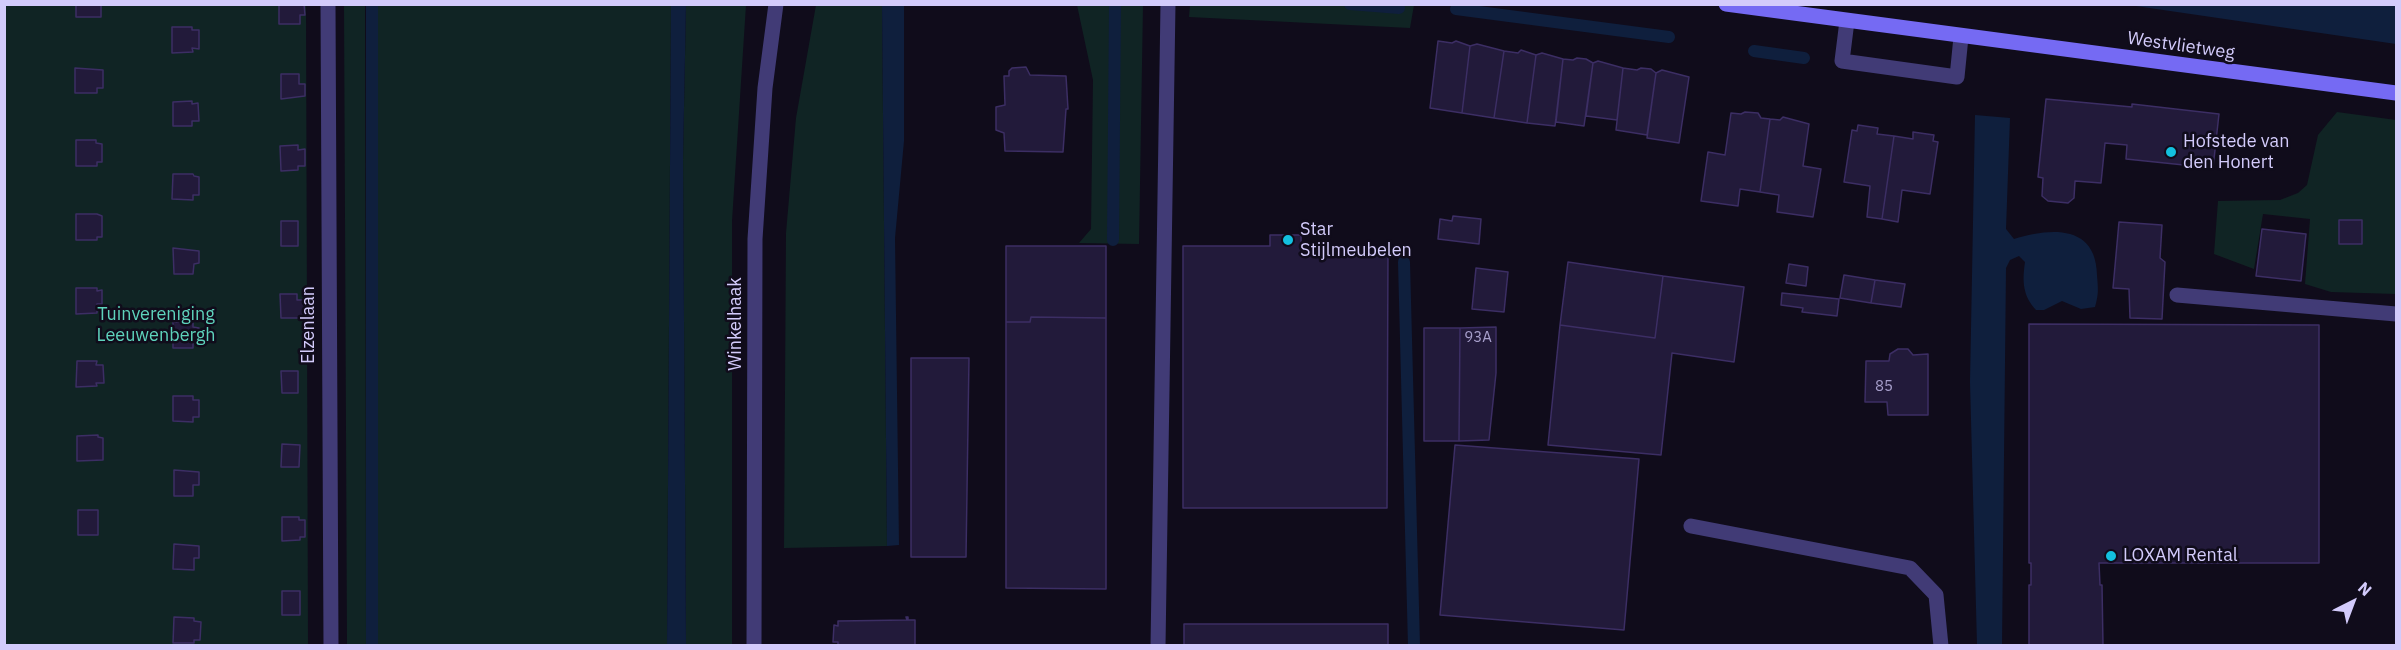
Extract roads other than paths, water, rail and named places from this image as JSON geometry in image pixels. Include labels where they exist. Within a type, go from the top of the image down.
[{"type":"street","name":"Elzenlaan","points":[[328,4],[331,645]]},
{"type":"street","name":"Winkelhaak","points":[[754,645],[755,239],[765,88],[776,4]]},
{"type":"street","points":[[1158,645],[1168,4]]},
{"type":"street","name":"Westvlietweg","points":[[1726,4],[1961,37],[2397,93]]},
{"type":"street","points":[[1846,21],[1842,61],[1957,77],[1961,37]]},
{"type":"street","points":[[2177,295],[2397,314]]},
{"type":"street","points":[[1691,526],[1910,568],[1936,595],[1941,645]]},
{"type":"water","points":[[686,4],[683,159],[686,645],[667,646],[671,5]]},
{"type":"water","points":[[882,5],[904,5],[904,141],[895,238],[899,545],[887,546]]},
{"type":"water","points":[[2129,5],[2396,5],[2396,44]]},
{"type":"water","points":[[1975,115],[2010,118],[2006,229],[2014,239],[2056,232],[2080,238],[2089,246],[2095,258],[2098,288],[2095,307],[2081,309],[2062,301],[2044,310],[2036,310],[2024,288],[2025,262],[2019,256],[2010,260],[2006,268],[2002,645],[1977,645],[1970,382]]},
{"type":"waterway","points":[[372,4],[372,646]]},
{"type":"waterway","points":[[1113,240],[1115,4]]},
{"type":"waterway","points":[[1350,4],[1399,8]]},
{"type":"waterway","points":[[1456,9],[1669,37]]},
{"type":"waterway","points":[[1754,51],[1804,58]]},
{"type":"waterway","points":[[1404,262],[1414,646]]},
{"type":"place","name":"Hofstede van den Honert","points":[[2171,152]]},
{"type":"place","name":"Star Stijlmeubelen","points":[[1288,240]]},
{"type":"place","name":"LOXAM Rental","points":[[2111,556]]},
{"type":"park label","name":"Tuinvereniging Leeuwenbergh","points":[[156,325]]}]
